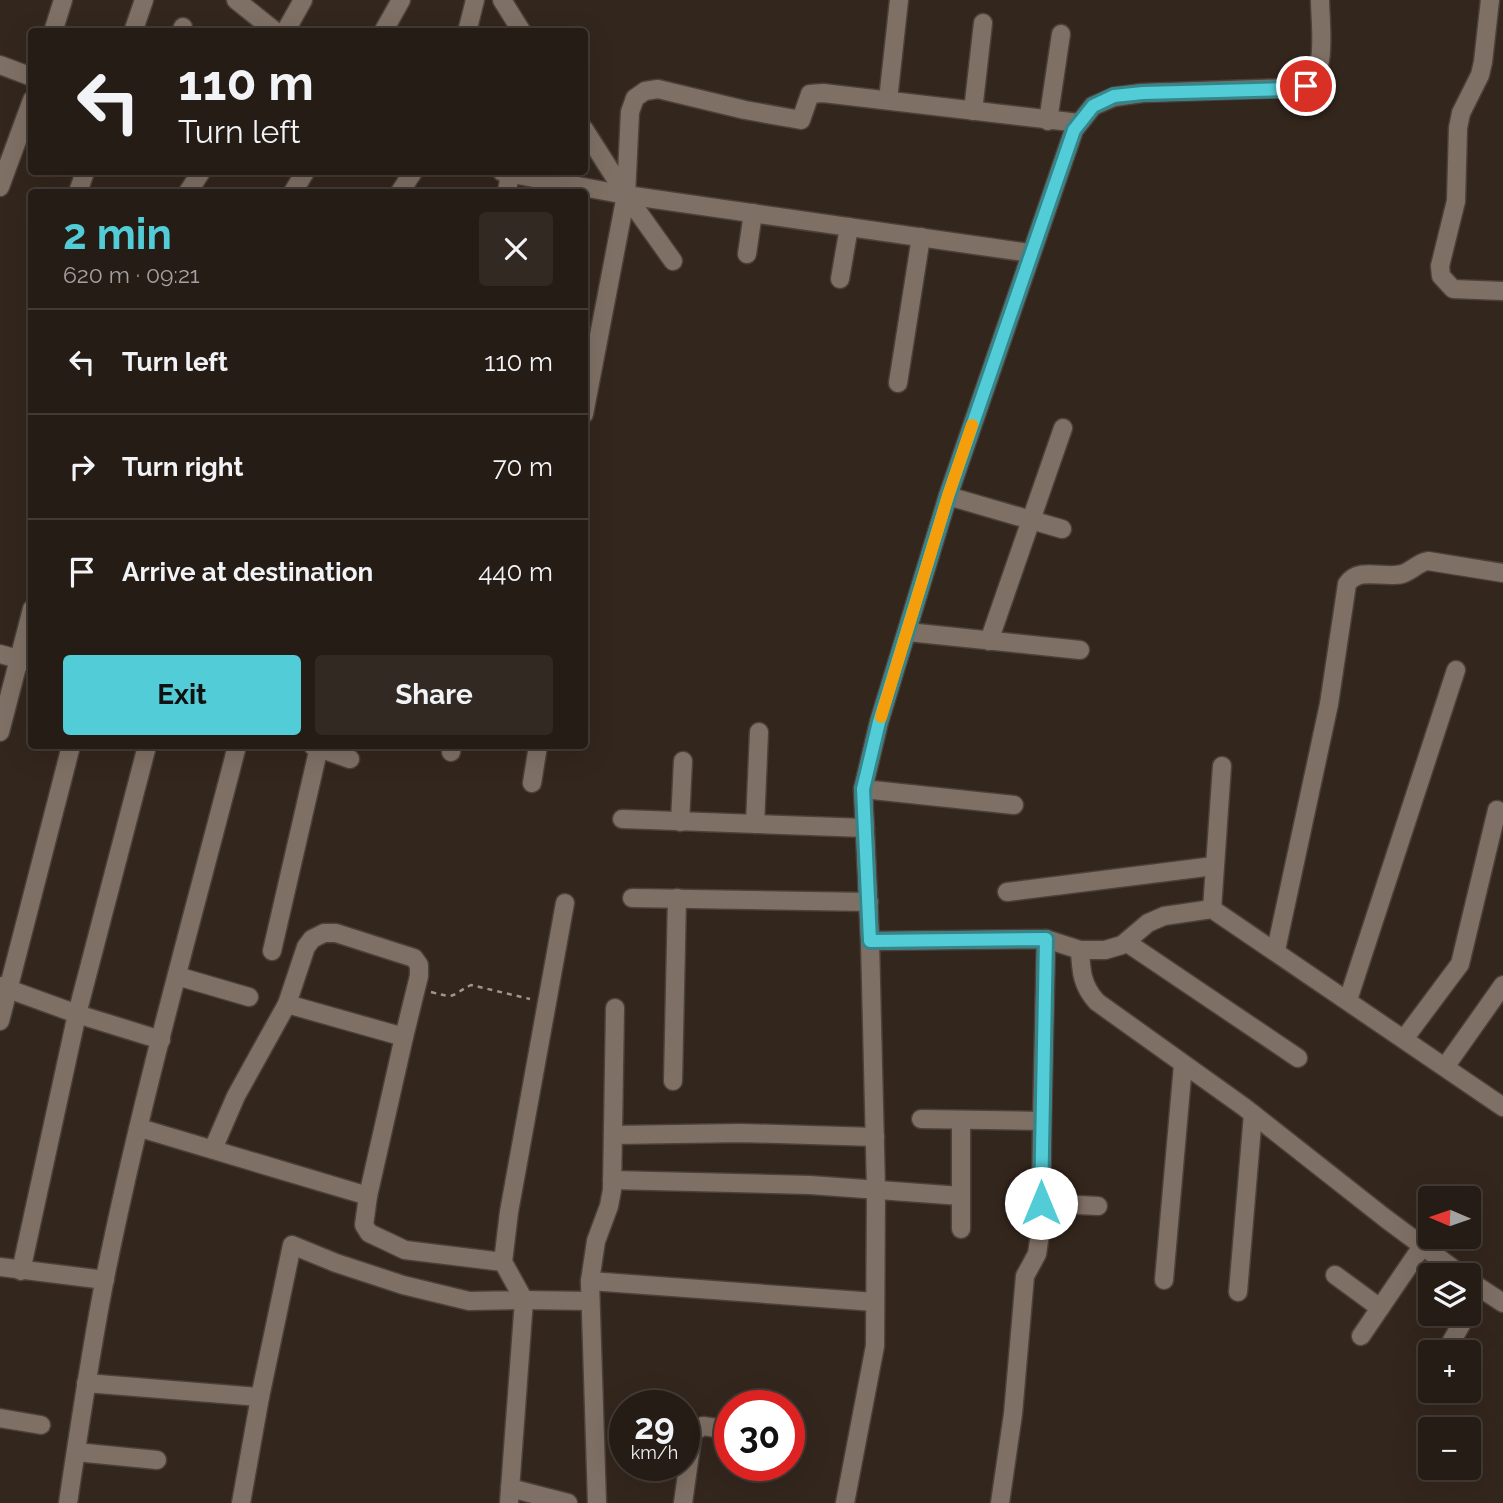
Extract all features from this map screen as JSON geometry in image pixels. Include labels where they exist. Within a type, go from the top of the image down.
[{"type":"street","points":[[54,28],[63,0]]},
{"type":"street","points":[[134,28],[144,0]]},
{"type":"street","points":[[236,0],[271,28]]},
{"type":"street","points":[[287,28],[303,0]]},
{"type":"street","points":[[385,28],[401,0]]},
{"type":"street","points":[[468,28],[475,0]]},
{"type":"street","points":[[502,0],[520,28]]},
{"type":"street","points":[[888,100],[899,0]]},
{"type":"street","points":[[845,1503],[875,1346],[875,1138],[869,902],[863,789],[879,722],[948,496],[1030,253],[1074,130],[1079,123],[1093,106],[1114,96],[1289,89],[1306,86],[1316,76],[1321,57],[1320,0]]},
{"type":"street","points":[[1494,11],[1480,75],[1461,113],[1458,128],[1456,201],[1440,266],[1441,276],[1453,289],[1503,291]]},
{"type":"street","points":[[973,111],[983,23]]},
{"type":"street","points":[[1048,121],[1061,34]]},
{"type":"street","points":[[0,65],[28,76]]},
{"type":"street","points":[[588,393],[626,195],[630,112],[635,98],[645,91],[658,89],[745,110],[802,120],[810,94],[823,93],[1079,123]]},
{"type":"street","points":[[0,187],[28,111]]},
{"type":"street","points":[[588,135],[673,261]]},
{"type":"street","points":[[522,175],[626,195],[1030,253]]},
{"type":"street","points":[[747,254],[753,213]]},
{"type":"street","points":[[840,279],[849,226]]},
{"type":"street","points":[[898,383],[921,237]]},
{"type":"street","points":[[989,641],[1063,428]]},
{"type":"street","points":[[948,496],[1062,529]]},
{"type":"street","points":[[1276,950],[1329,704],[1347,584],[1351,578],[1359,575],[1402,574],[1419,563],[1428,561],[1503,573]]},
{"type":"street","points":[[908,632],[1080,650]]},
{"type":"street","points":[[0,732],[25,661],[28,639]]},
{"type":"street","points":[[0,654],[25,661]]},
{"type":"street","points":[[1348,1000],[1456,670]]},
{"type":"street","points":[[755,824],[759,732]]},
{"type":"street","points":[[0,1021],[4,987],[70,749]]},
{"type":"street","points":[[20,1271],[77,1014],[146,749]]},
{"type":"street","points":[[68,1503],[105,1280],[177,976],[236,749]]},
{"type":"street","points":[[272,951],[315,749]]},
{"type":"street","points":[[324,749],[350,759]]},
{"type":"street","points":[[532,783],[538,749]]},
{"type":"street","points":[[680,822],[683,761]]},
{"type":"street","points":[[1212,909],[1222,766]]},
{"type":"street","points":[[863,789],[1014,805]]},
{"type":"street","points":[[1404,1039],[1460,964],[1496,810]]},
{"type":"street","points":[[622,819],[865,828]]},
{"type":"street","points":[[1007,892],[1214,866]]},
{"type":"street","points":[[632,898],[869,902]]},
{"type":"street","points":[[673,1081],[677,898]]},
{"type":"street","points":[[565,903],[509,1212],[503,1262],[524,1300],[510,1496],[568,1503]]},
{"type":"street","points":[[870,941],[1046,939],[1080,950],[1105,950],[1126,942],[1148,923],[1164,916],[1212,909],[1276,950],[1503,1107]]},
{"type":"street","points":[[213,1149],[236,1096],[287,1004],[306,947],[312,939],[324,933],[336,933],[414,958],[419,965],[416,988],[368,1196],[364,1225],[369,1233],[405,1250],[503,1262]]},
{"type":"street","points":[[1000,1503],[1013,1414],[1025,1276],[1037,1254],[1041,1203],[1046,939]]},
{"type":"street","points":[[1126,942],[1298,1058]]},
{"type":"street","points":[[1080,950],[1082,976],[1087,991],[1097,1002],[1254,1114],[1418,1241]]},
{"type":"street","points":[[177,976],[249,997]]},
{"type":"street","points":[[1445,1068],[1503,985]]},
{"type":"street","points":[[4,987],[161,1041]]},
{"type":"street","points":[[287,1004],[404,1037]]},
{"type":"street","points":[[597,1503],[590,1281],[596,1241],[609,1206],[612,1180],[615,1008]]},
{"type":"street","points":[[1164,1280],[1183,1065]]},
{"type":"street","points":[[1237,1292],[1254,1114]]},
{"type":"street","points":[[920,1119],[1042,1121]]},
{"type":"street","points":[[961,1120],[961,1228]]},
{"type":"street","points":[[140,1128],[368,1196]]},
{"type":"street","points":[[612,1135],[742,1133],[875,1138]]},
{"type":"street","points":[[612,1180],[810,1185],[961,1196]]},
{"type":"street","points":[[1041,1203],[1098,1206]]},
{"type":"street","points":[[241,1503],[292,1245],[403,1284],[469,1301],[590,1301]]},
{"type":"street","points":[[1361,1336],[1420,1250]]},
{"type":"street","points":[[1429,1250],[1446,1263]]},
{"type":"street","points":[[0,1267],[105,1280]]},
{"type":"street","points":[[1335,1275],[1380,1308]]},
{"type":"street","points":[[590,1281],[875,1302]]},
{"type":"street","points":[[1481,1288],[1503,1303]]},
{"type":"street","points":[[86,1383],[260,1398]]},
{"type":"street","points":[[0,1418],[41,1424]]},
{"type":"street","points":[[683,1503],[693,1432],[703,1426],[714,1428]]},
{"type":"street","points":[[76,1452],[157,1460]]},
{"type":"path","points":[[416,988],[449,997],[456,996],[471,985],[547,1003]]},
{"type":"slow traffic","points":[[881,717],[972,425]]},
{"type":"route","points":[[1041,1203],[1046,939],[870,941],[863,789],[879,722],[948,496],[1074,130],[1093,106],[1114,96],[1289,89],[1306,86]]}]
